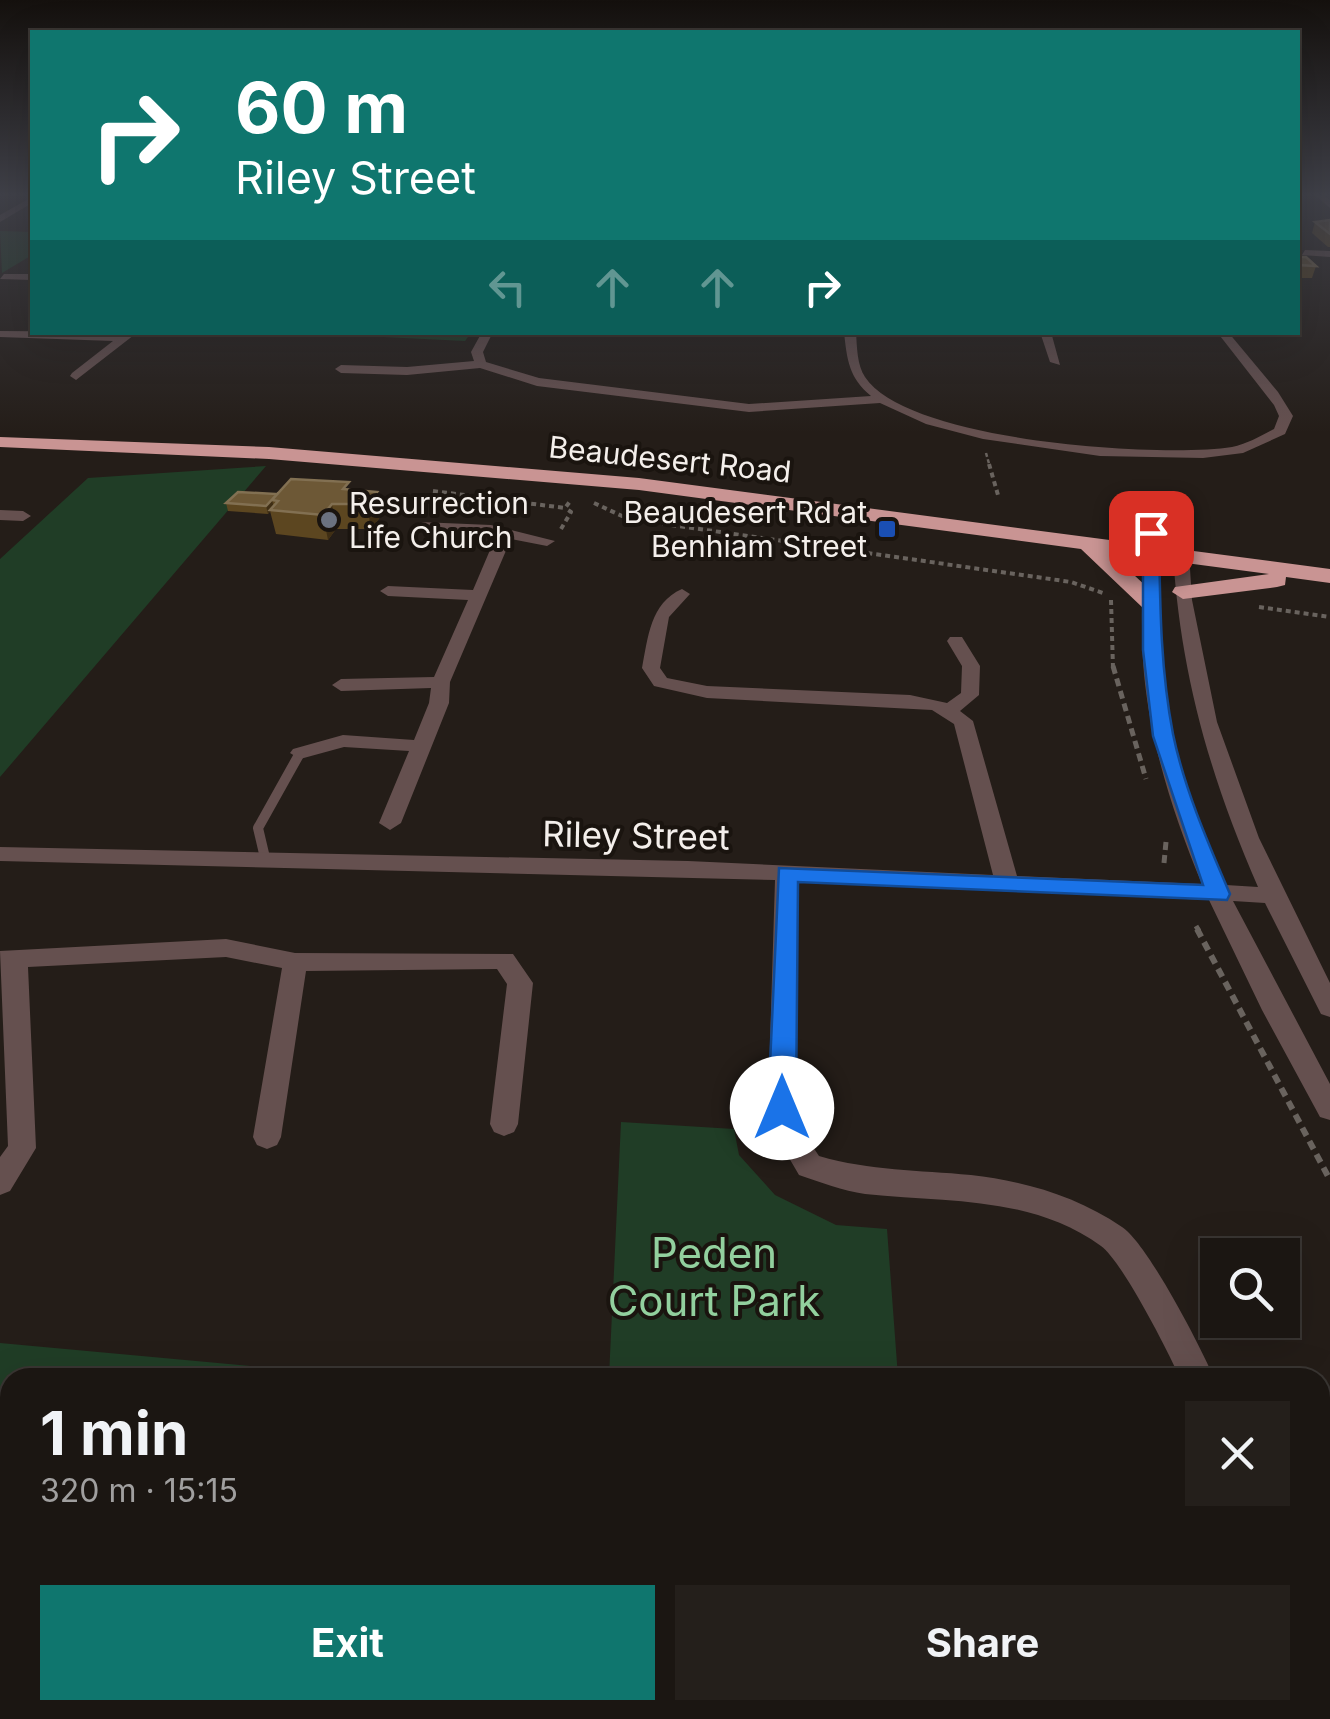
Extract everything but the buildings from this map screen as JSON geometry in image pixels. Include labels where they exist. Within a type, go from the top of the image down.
[{"type":"highway","name":"Beaudesert Road","points":[[0,428],[265,437],[544,457],[1180,546],[1330,557]]},
{"type":"highway","name":"Beaudesert Road","points":[[0,442],[286,454],[552,475],[1087,543],[1151,542]]},
{"type":"highway","points":[[1087,543],[1151,602]]},
{"type":"highway","name":"Beaudesert Road","points":[[1180,546],[1320,575]]},
{"type":"highway","points":[[1182,592],[1320,575]]},
{"type":"street","points":[[4,276],[30,277]]},
{"type":"street","points":[[0,334],[30,334]]},
{"type":"street","points":[[76,376],[127,335]]},
{"type":"street","points":[[481,364],[476,352],[486,335]]},
{"type":"street","points":[[850,335],[854,367],[864,385],[881,399],[928,420],[982,436],[1162,456],[1238,450],[1280,431],[1286,416],[1280,400],[1236,359],[1224,335]]},
{"type":"street","points":[[1047,335],[1056,362]]},
{"type":"street","points":[[342,369],[407,371],[481,364],[537,382],[749,408],[881,399]]},
{"type":"street","points":[[0,515],[23,516]]},
{"type":"street","points":[[420,527],[547,540]]},
{"type":"street","points":[[390,823],[439,703],[440,682],[505,534]]},
{"type":"street","points":[[1151,542],[1155,689],[1164,736],[1196,842],[1270,1004],[1330,1110]]},
{"type":"street","points":[[1180,546],[1187,645],[1202,709],[1244,836],[1330,1006]]},
{"type":"street","points":[[388,591],[480,595]]},
{"type":"street","points":[[682,594],[661,616],[650,668],[661,682],[707,692],[910,701],[949,710],[963,722],[970,734],[1008,883]]},
{"type":"street","points":[[949,710],[970,695],[971,666],[956,641]]},
{"type":"street","points":[[341,685],[440,682]]},
{"type":"street","points":[[300,753],[342,741],[421,746]]},
{"type":"street","name":"Riley Street","points":[[0,854],[787,874],[1271,895]]},
{"type":"street","points":[[787,874],[782,1108],[792,1140],[809,1166],[861,1181],[972,1188],[1036,1198],[1115,1238],[1173,1328],[1192,1368]]},
{"type":"street","points":[[0,1182],[22,1148],[8,960],[226,948],[295,962],[504,960],[520,983],[504,1124]]},
{"type":"street","points":[[267,1137],[295,962]]},
{"type":"lane","points":[[266,862],[258,828],[300,753]]},
{"type":"path","points":[[982,436],[998,495]]},
{"type":"path","points":[[433,490],[565,508],[571,512],[547,540]]},
{"type":"path","points":[[565,508],[580,497]]},
{"type":"path","points":[[590,499],[622,516],[1093,588],[1110,596],[1114,676],[1150,789]]},
{"type":"path","points":[[1252,606],[1330,617]]},
{"type":"path","points":[[1164,833],[1168,848],[1164,863]]},
{"type":"path","points":[[1196,926],[1330,1180]]},
{"type":"green space","points":[[342,335],[470,335],[465,341]]},
{"type":"green space","points":[[266,466],[0,777],[0,559],[88,478]]},
{"type":"green space","name":"Peden Court Park","points":[[621,1122],[734,1129],[739,1155],[775,1195],[836,1225],[887,1229],[897,1368],[609,1368]]},
{"type":"green space","points":[[0,1343],[271,1368],[0,1368]]},
{"type":"place","name":"Resurrection Life Church","points":[[329,520]]},
{"type":"place","name":"Beaudesert Rd at Benhiam Street","points":[[887,529]]},
{"type":"route","points":[[782,1108],[787,874],[1218,894],[1176,783],[1155,689],[1151,533]]}]
